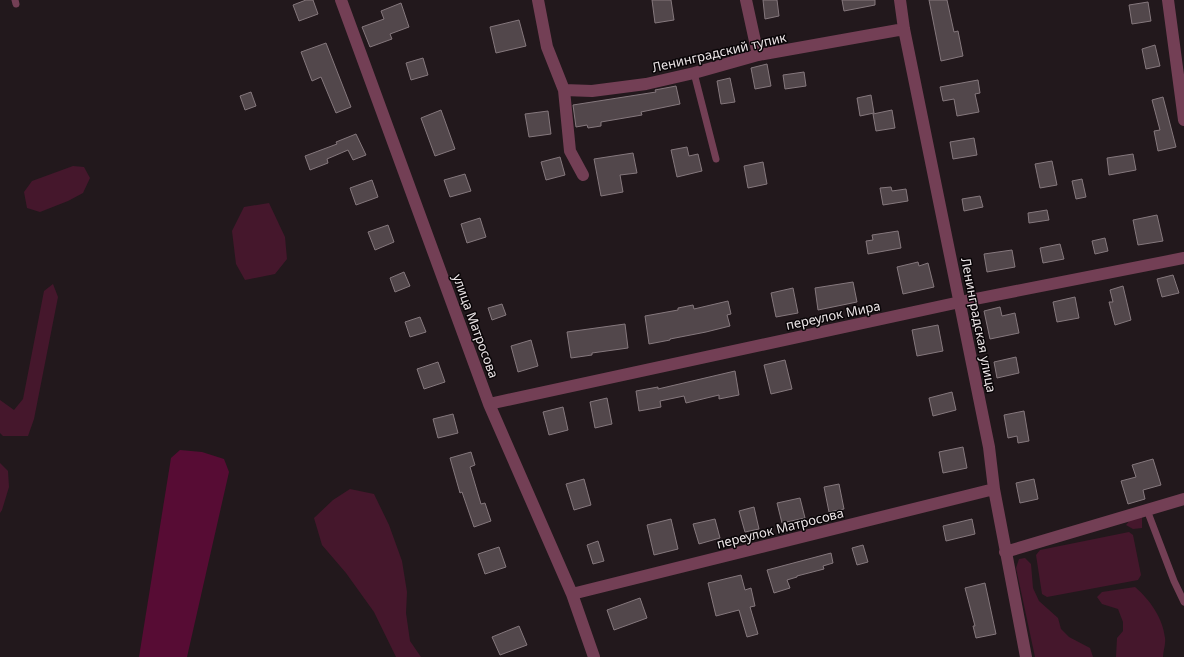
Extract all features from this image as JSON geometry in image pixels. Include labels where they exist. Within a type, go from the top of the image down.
[{"type":"street","name":"улица Матросова","points":[[341,0],[489,404],[572,594],[594,657]]},
{"type":"street","points":[[538,0],[547,46],[564,90],[570,151],[583,175]]},
{"type":"street","points":[[746,0],[758,55]]},
{"type":"street","name":"Ленинградская улица","points":[[900,0],[904,29],[989,447],[994,489],[1005,552],[1026,657]]},
{"type":"street","points":[[1168,0],[1184,120]]},
{"type":"street","name":"Ленинградский тупик","points":[[564,90],[592,91],[646,84],[694,73],[758,55],[904,29]]},
{"type":"street","name":"переулок Мира","points":[[489,404],[960,302],[1184,258]]},
{"type":"street","name":"переулок Матросова","points":[[572,594],[994,489]]},
{"type":"street","points":[[1005,552],[1184,499]]},
{"type":"lane","points":[[694,73],[716,159]]},
{"type":"lane","points":[[1147,510],[1174,581],[1184,602]]},
{"type":"shaded area","points":[[73,166],[84,167],[90,178],[83,193],[68,201],[40,212],[27,208],[24,192],[32,181]]},
{"type":"shaded area","points":[[269,203],[285,237],[287,259],[275,274],[245,280],[236,264],[232,231],[244,207]]},
{"type":"shaded area","points":[[53,284],[58,297],[34,419],[28,436],[3,436],[0,433],[0,400],[14,410],[23,399],[44,291]]},
{"type":"shaded area","points":[[180,450],[202,452],[224,459],[229,472],[187,657],[139,657],[171,458]]},
{"type":"shaded area","points":[[0,463],[8,471],[9,487],[0,513]]},
{"type":"shaded area","points":[[350,489],[374,494],[389,525],[402,561],[407,592],[406,613],[410,641],[421,657],[396,657],[374,612],[346,573],[322,545],[314,518],[333,500]]},
{"type":"shaded area","points":[[1142,517],[1142,528],[1133,529],[1126,525],[1130,520]]},
{"type":"shaded area","points":[[1129,532],[1133,535],[1141,575],[1138,580],[1047,597],[1042,594],[1036,555],[1040,550]]},
{"type":"shaded area","points":[[1025,558],[1031,564],[1033,588],[1039,601],[1058,618],[1061,629],[1069,637],[1090,648],[1093,657],[1035,657],[1016,568],[1019,559]]},
{"type":"shaded area","points":[[1135,587],[1151,604],[1162,623],[1165,640],[1163,657],[1116,657],[1117,638],[1123,631],[1123,622],[1118,609],[1102,604],[1097,597],[1102,592]]},
{"type":"building","points":[[306,0],[313,0],[318,14],[299,21],[293,5]]},
{"type":"building","points":[[652,0],[671,0],[674,20],[655,23]]},
{"type":"building","points":[[763,0],[777,0],[779,16],[765,19]]},
{"type":"building","points":[[842,0],[875,0],[875,5],[844,11]]},
{"type":"building","points":[[929,0],[947,0],[954,32],[958,31],[963,56],[941,61]]},
{"type":"building","points":[[1148,2],[1151,21],[1132,24],[1129,5]]},
{"type":"building","points":[[401,3],[409,27],[390,34],[392,39],[370,47],[362,27],[384,19],[381,11]]},
{"type":"building","points":[[519,20],[526,46],[496,53],[490,27]]},
{"type":"building","points":[[326,43],[351,107],[336,113],[321,77],[312,81],[301,52]]},
{"type":"building","points":[[1155,45],[1160,66],[1146,69],[1142,49]]},
{"type":"building","points":[[423,58],[428,75],[411,80],[406,63]]},
{"type":"building","points":[[767,64],[771,86],[755,89],[751,68]]},
{"type":"building","points":[[804,72],[806,86],[785,89],[783,75]]},
{"type":"building","points":[[730,78],[735,102],[721,104],[717,81]]},
{"type":"building","points":[[978,80],[980,93],[975,94],[979,112],[957,116],[954,99],[943,101],[940,87]]},
{"type":"building","points":[[676,86],[680,104],[641,112],[642,115],[601,122],[601,126],[588,128],[587,125],[576,127],[573,105],[656,92],[655,90]]},
{"type":"building","points":[[251,92],[256,106],[245,110],[240,96]]},
{"type":"building","points":[[871,95],[874,113],[860,116],[857,98]]},
{"type":"building","points":[[1163,97],[1176,147],[1158,151],[1154,131],[1160,130],[1152,100]]},
{"type":"building","points":[[441,110],[455,149],[435,156],[421,118]]},
{"type":"building","points":[[892,110],[895,128],[876,131],[873,114]]},
{"type":"building","points":[[548,111],[551,134],[529,137],[525,114]]},
{"type":"building","points":[[356,134],[366,155],[353,160],[348,150],[327,159],[328,163],[310,170],[305,156],[337,144],[336,142]]},
{"type":"building","points":[[974,138],[977,155],[953,159],[950,142]]},
{"type":"building","points":[[687,147],[689,156],[698,154],[702,171],[677,177],[671,150]]},
{"type":"building","points":[[633,153],[637,173],[620,175],[623,192],[601,196],[594,159]]},
{"type":"building","points":[[1133,154],[1136,170],[1109,175],[1107,158]]},
{"type":"building","points":[[560,157],[565,175],[546,180],[541,162]]},
{"type":"building","points":[[1052,161],[1057,185],[1040,188],[1035,164]]},
{"type":"building","points":[[763,162],[767,184],[748,188],[744,166]]},
{"type":"building","points":[[465,174],[471,191],[450,197],[444,180]]},
{"type":"building","points":[[1082,179],[1086,197],[1076,199],[1072,181]]},
{"type":"building","points":[[372,180],[378,197],[356,205],[350,188]]},
{"type":"building","points":[[891,187],[892,191],[906,189],[908,201],[883,205],[880,188]]},
{"type":"building","points":[[980,196],[983,207],[964,211],[962,199]]},
{"type":"building","points":[[1047,210],[1049,220],[1029,223],[1028,213]]},
{"type":"building","points":[[1157,215],[1163,241],[1138,245],[1133,220]]},
{"type":"building","points":[[480,218],[486,237],[467,243],[461,224]]},
{"type":"building","points":[[388,225],[394,242],[375,250],[368,232]]},
{"type":"building","points":[[898,231],[901,248],[868,254],[866,241],[873,240],[872,235]]},
{"type":"building","points":[[1105,238],[1108,251],[1095,254],[1092,241]]},
{"type":"building","points":[[1060,244],[1064,259],[1043,263],[1040,248]]},
{"type":"building","points":[[1012,250],[1015,267],[987,272],[984,254]]},
{"type":"building","points":[[918,262],[919,266],[928,263],[934,287],[903,294],[897,267]]},
{"type":"building","points":[[404,272],[410,286],[395,292],[390,278]]},
{"type":"building","points":[[1173,275],[1179,293],[1162,297],[1157,279]]},
{"type":"building","points":[[853,282],[857,302],[818,310],[815,288]]},
{"type":"building","points":[[1123,286],[1131,320],[1115,325],[1109,302],[1113,302],[1110,290]]},
{"type":"building","points":[[793,288],[798,313],[776,317],[771,293]]},
{"type":"building","points":[[1075,297],[1079,318],[1057,322],[1053,302]]},
{"type":"building","points":[[728,301],[731,314],[727,315],[730,326],[649,344],[645,316],[678,310],[678,308],[693,305],[694,309]]},
{"type":"building","points":[[502,304],[506,315],[492,320],[488,308]]},
{"type":"building","points":[[1000,307],[1002,316],[1015,313],[1019,333],[990,339],[984,311]]},
{"type":"building","points":[[420,317],[426,332],[410,337],[405,322]]},
{"type":"building","points":[[625,324],[628,348],[592,353],[592,355],[571,358],[567,332]]},
{"type":"building","points":[[938,325],[943,351],[917,356],[912,330]]},
{"type":"building","points":[[531,340],[538,366],[518,372],[511,346]]},
{"type":"building","points":[[1016,357],[1019,373],[997,378],[994,362]]},
{"type":"building","points":[[785,360],[792,389],[771,394],[764,365]]},
{"type":"building","points":[[438,362],[445,382],[424,389],[417,369]]},
{"type":"building","points":[[735,371],[739,395],[719,399],[719,395],[686,403],[684,396],[660,401],[661,407],[639,411],[636,391],[658,387],[658,389]]},
{"type":"building","points":[[952,392],[956,410],[933,416],[929,398]]},
{"type":"building","points":[[607,398],[612,424],[595,428],[590,402]]},
{"type":"building","points":[[563,407],[568,430],[549,435],[543,412]]},
{"type":"building","points":[[1024,411],[1029,441],[1018,443],[1017,436],[1008,438],[1004,415]]},
{"type":"building","points":[[453,414],[458,433],[438,438],[433,419]]},
{"type":"building","points":[[963,447],[967,468],[943,473],[939,452]]},
{"type":"building","points":[[471,452],[475,465],[470,467],[481,504],[485,503],[491,521],[474,527],[462,492],[460,493],[450,458]]},
{"type":"building","points":[[1153,459],[1161,485],[1143,490],[1145,499],[1128,504],[1121,481],[1136,477],[1132,465]]},
{"type":"building","points":[[584,479],[591,505],[574,510],[566,484]]},
{"type":"building","points":[[1034,479],[1038,499],[1020,503],[1016,483]]},
{"type":"building","points":[[839,484],[844,509],[829,512],[824,487]]},
{"type":"building","points":[[800,498],[805,518],[782,523],[777,503]]},
{"type":"building","points":[[754,507],[759,529],[745,532],[739,511]]},
{"type":"building","points":[[671,519],[678,549],[654,555],[647,525]]},
{"type":"building","points":[[715,519],[720,538],[699,544],[693,524]]},
{"type":"building","points":[[972,519],[975,534],[946,541],[943,526]]},
{"type":"building","points":[[598,541],[604,561],[593,564],[587,545]]},
{"type":"building","points":[[863,545],[868,562],[857,565],[852,548]]},
{"type":"building","points":[[499,547],[506,567],[485,574],[478,554]]},
{"type":"building","points":[[831,553],[833,563],[823,566],[824,569],[787,580],[790,588],[774,593],[767,570]]},
{"type":"building","points":[[741,575],[745,590],[751,588],[755,606],[750,607],[758,634],[747,637],[739,610],[716,616],[708,583]]},
{"type":"building","points":[[985,583],[996,634],[976,638],[973,626],[975,626],[965,588]]},
{"type":"building","points":[[640,598],[647,618],[614,630],[607,610]]},
{"type":"building","points":[[519,626],[527,645],[500,655],[492,637]]}]
